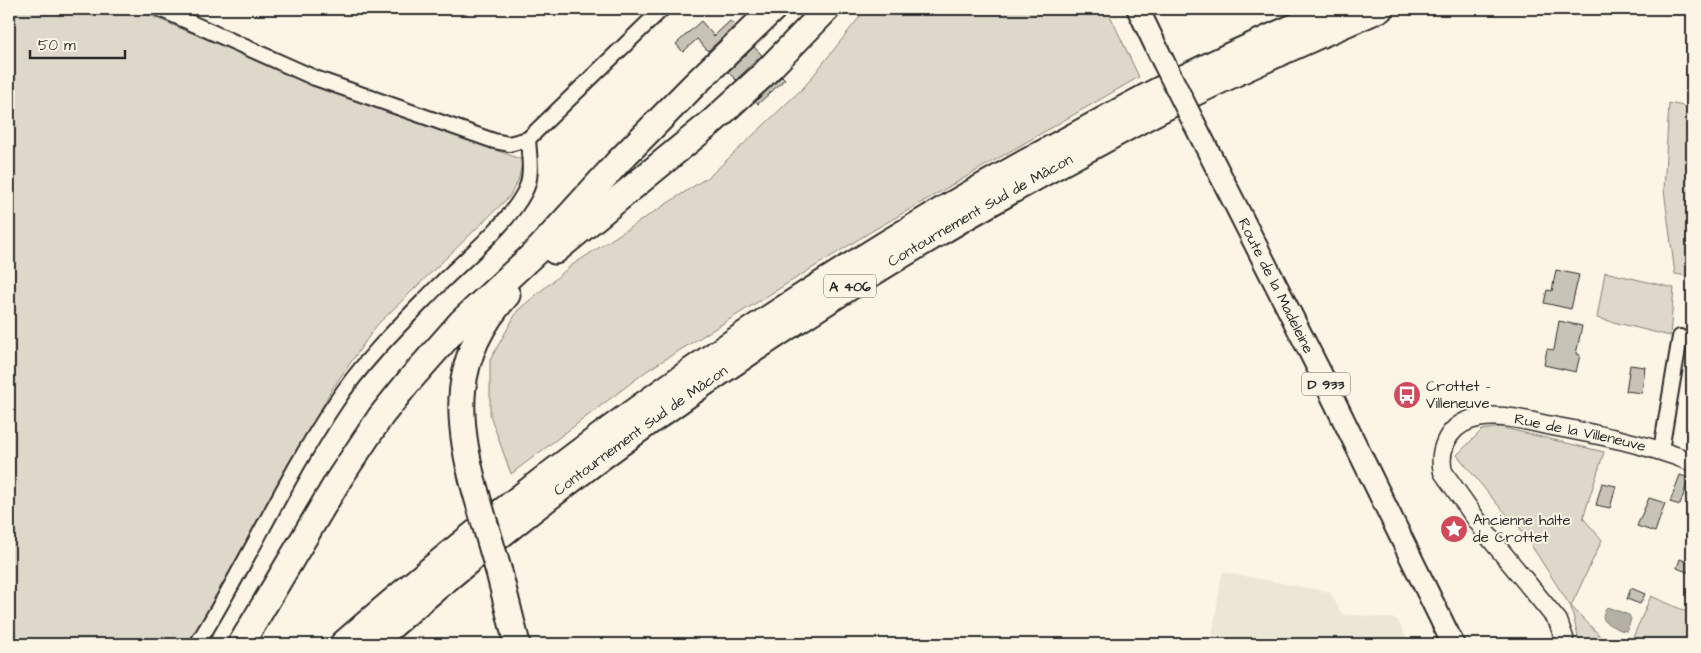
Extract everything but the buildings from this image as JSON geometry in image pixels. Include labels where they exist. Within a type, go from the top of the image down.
[{"type":"highway","points":[[240,644],[339,479],[381,416],[409,380],[461,322],[540,249],[619,160],[773,9]]},
{"type":"highway","points":[[517,644],[499,572],[466,458],[461,416],[464,375],[480,332],[490,316],[516,285],[540,262],[713,122],[762,76],[827,9]]},
{"type":"highway","name":"Contournement Sud de Mâcon","points":[[343,644],[424,574],[588,445],[700,364],[810,291],[924,220],[1007,172],[1178,80],[1336,9]]},
{"type":"highway","name":"Contournement Sud de Mâcon","points":[[371,644],[448,578],[595,462],[731,364],[871,274],[1026,182],[1177,102],[1380,9]]},
{"type":"main road","name":"Route de la Madeleine","points":[[1138,9],[1324,380],[1453,644]]},
{"type":"street","points":[[160,9],[315,78],[494,141],[509,144],[528,139],[662,9]]},
{"type":"street","points":[[197,644],[215,616],[300,459],[336,400],[367,361],[506,218],[525,191],[530,170],[528,139]]},
{"type":"street","points":[[1661,450],[1680,337]]},
{"type":"street","name":"Rue de la Villeneuve","points":[[1563,644],[1564,638],[1558,621],[1486,533],[1444,472],[1441,452],[1445,441],[1459,426],[1469,420],[1499,417],[1608,437],[1661,450],[1692,462]]},
{"type":"shaded area","points":[[9,9],[128,9],[149,15],[313,84],[523,160],[518,181],[509,197],[377,325],[332,389],[191,644],[9,644]]},
{"type":"shaded area","points":[[866,9],[1107,9],[1139,77],[872,231],[648,370],[511,474],[490,415],[490,360],[518,310],[572,265],[711,175],[805,86]]},
{"type":"shaded area","points":[[1669,103],[1692,108],[1692,277],[1675,274],[1664,190]]},
{"type":"shaded area","points":[[1605,272],[1674,288],[1670,336],[1597,318]]},
{"type":"shaded area","points":[[1500,427],[1604,452],[1583,518],[1602,540],[1571,606],[1608,644],[1578,644],[1571,607],[1520,528],[1497,504],[1457,455],[1482,430]]},
{"type":"shaded area","points":[[1222,572],[1330,592],[1342,614],[1397,619],[1410,644],[1211,644]]},
{"type":"shaded area","points":[[1651,596],[1692,614],[1692,644],[1630,644]]},
{"type":"shaded area","points":[[1607,607],[1629,615],[1631,619],[1627,631],[1623,631],[1605,621],[1603,617]]},
{"type":"place","name":"Crottet - Villeneuve","points":[[1407,395]]},
{"type":"place","name":"Ancienne halte de Crottet","points":[[1454,529]]}]
